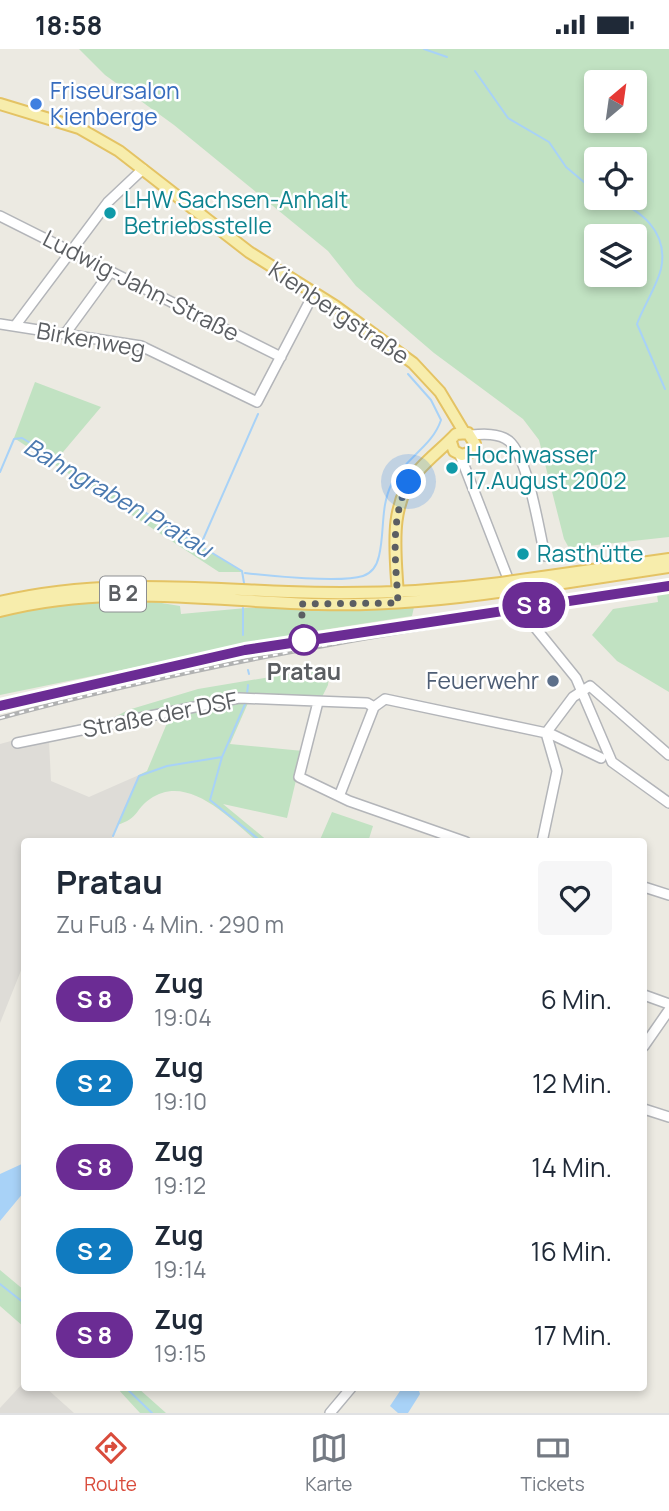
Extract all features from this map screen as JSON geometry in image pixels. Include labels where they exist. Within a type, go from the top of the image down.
[{"type":"main road","name":"Kienbergstraße","points":[[0,104],[86,131],[111,145],[249,252],[314,293],[421,370],[451,411],[463,443]]},
{"type":"main road","points":[[398,598],[395,523],[398,506],[413,476],[438,453],[463,443]]},
{"type":"main road","name":"B 2","points":[[511,589],[669,559]]},
{"type":"main road","name":"B 2","points":[[0,611],[75,598],[143,594],[318,604],[511,589],[669,568]]},
{"type":"main road","name":"B 2","points":[[0,602],[66,590],[122,586],[398,598]]},
{"type":"street","points":[[15,327],[108,202],[143,169]]},
{"type":"street","name":"Ludwig-Jahn-Straße","points":[[0,216],[281,357]]},
{"type":"street","points":[[65,334],[111,271]]},
{"type":"street","points":[[281,357],[314,293]]},
{"type":"street","name":"Birkenweg","points":[[0,324],[150,349],[254,402],[260,400],[281,357]]},
{"type":"street","points":[[463,443],[489,436],[509,441],[519,455],[545,556]]},
{"type":"street","name":"Kienbergstraße","points":[[463,443],[473,483],[511,589]]},
{"type":"street","points":[[525,615],[566,662],[582,691],[608,755],[617,768],[669,803]]},
{"type":"street","points":[[543,838],[558,771],[546,733],[569,701],[582,691],[590,686],[595,689],[669,755]]},
{"type":"street","name":"Straße der DSF","points":[[17,743],[224,700],[367,703],[374,707],[385,699],[392,699],[546,733],[601,758]]},
{"type":"street","points":[[318,702],[299,777],[340,794],[349,801],[447,838]]},
{"type":"street","points":[[340,794],[374,707]]},
{"type":"street","points":[[25,751],[29,741]]},
{"type":"street","points":[[647,888],[669,895]]},
{"type":"street","points":[[647,996],[669,1004]]},
{"type":"street","points":[[647,1042],[669,1010]]},
{"type":"street","points":[[647,1110],[669,1117]]},
{"type":"street","points":[[330,1413],[348,1391]]},
{"type":"shaded area","points":[[44,732],[49,741],[51,781],[89,797],[139,775],[112,838],[21,838],[21,970],[0,1023],[0,744]]},
{"type":"shaded area","points":[[21,1385],[21,1391],[49,1391],[74,1413],[0,1413],[0,1408]]},
{"type":"green space","points":[[79,49],[669,49],[669,537],[569,548],[564,539],[539,440],[523,419],[434,353],[356,286],[328,251],[174,125],[105,75]]},
{"type":"green space","points":[[35,382],[101,407],[58,458],[243,572],[219,572],[14,438]]},
{"type":"green space","points":[[669,593],[669,692],[617,661],[592,635],[613,609],[658,602],[657,595]]},
{"type":"green space","points":[[137,599],[180,606],[181,614],[246,608],[414,607],[412,616],[303,633],[0,695],[0,616],[74,602]]},
{"type":"green space","points":[[330,667],[328,685],[321,699],[223,697],[46,735],[44,732],[115,717],[128,710],[198,689]]},
{"type":"green space","points":[[248,703],[230,744],[303,751],[287,818],[223,804],[264,838],[253,838],[208,802],[179,791],[164,792],[150,799],[130,820],[117,825],[139,775],[147,771],[170,716],[227,704]]},
{"type":"green space","points":[[332,812],[373,826],[369,838],[321,838]]},
{"type":"green space","points":[[0,1270],[21,1288],[21,1324],[0,1306]]},
{"type":"green space","points":[[120,1391],[141,1391],[166,1413],[140,1413]]},
{"type":"water","points":[[21,1164],[21,1196],[0,1221],[0,1174]]},
{"type":"water","points":[[400,1391],[419,1391],[420,1394],[408,1413],[398,1413],[390,1406]]},
{"type":"waterway","points":[[424,49],[447,57]]},
{"type":"waterway","points":[[475,71],[508,118],[549,142],[566,167],[584,182]]},
{"type":"waterway","points":[[634,210],[650,223],[661,243],[661,269],[637,324],[665,389]]},
{"type":"waterway","points":[[245,573],[339,579],[363,576],[374,568],[381,547],[384,510],[392,483],[397,474],[431,438],[441,420],[431,400],[408,374]]},
{"type":"waterway","points":[[201,544],[258,414]]},
{"type":"waterway","name":"Bahngraben Pratau","points":[[0,472],[14,439],[22,438],[242,571],[244,583]]},
{"type":"waterway","name":"Bahngraben Pratau","points":[[243,608],[243,635]]},
{"type":"waterway","name":"Bahngraben Pratau","points":[[248,670],[249,674]]},
{"type":"waterway","name":"Bahngraben Pratau","points":[[248,685],[247,694],[251,694]]},
{"type":"waterway","name":"Bahngraben Pratau","points":[[245,704],[222,757],[210,800],[257,838]]},
{"type":"waterway","points":[[113,836],[139,776],[167,766],[222,757]]},
{"type":"waterway","points":[[0,1284],[21,1301]]},
{"type":"waterway","points":[[129,1391],[152,1413]]},
{"type":"railway","points":[[0,718],[165,677],[332,644],[669,590]]},
{"type":"railway","points":[[0,706],[62,690]]},
{"type":"train","points":[[0,706],[86,684],[245,650],[369,629],[669,586]]},
{"type":"place","name":"Friseursalon Kienberge","points":[[36,104]]},
{"type":"place","name":"LHW Sachsen-Anhalt Betriebsstelle","points":[[110,213]]},
{"type":"place","name":"Hochwasser 17.August 2002","points":[[452,468]]},
{"type":"place","name":"Rasthütte","points":[[523,554]]},
{"type":"place","name":"Pratau","points":[[304,640]]},
{"type":"place","name":"Feuerwehr","points":[[553,681]]},
{"type":"route","points":[[304,640],[301,604],[398,603],[395,523],[401,497],[409,482]]}]
